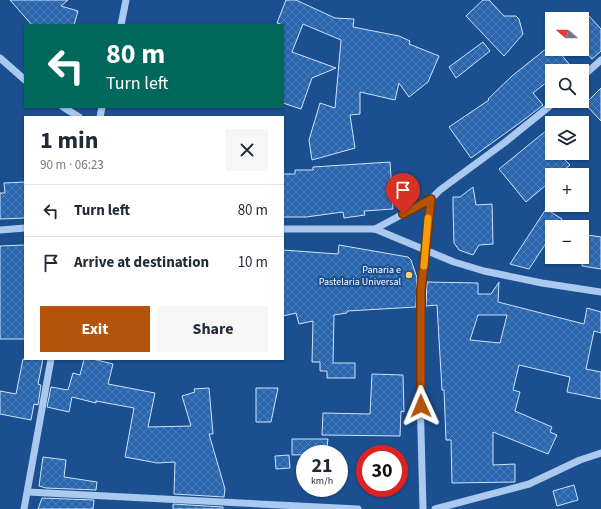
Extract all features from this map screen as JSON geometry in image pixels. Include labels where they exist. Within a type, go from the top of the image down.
[{"type":"street","points":[[120,24],[126,0]]},
{"type":"street","points":[[0,58],[24,79]]},
{"type":"street","points":[[589,71],[601,60]]},
{"type":"street","points":[[64,108],[76,116]]},
{"type":"street","points":[[375,229],[431,199],[440,190],[509,139],[547,108]]},
{"type":"street","points":[[423,509],[420,392],[421,290],[431,199]]},
{"type":"street","points":[[0,230],[24,228]]},
{"type":"street","points":[[284,229],[375,229],[426,249],[454,262],[484,271],[542,283],[601,292]]},
{"type":"street","points":[[24,509],[51,360]]},
{"type":"street","points":[[435,509],[529,484],[580,460],[601,453]]},
{"type":"street","points":[[28,492],[358,509]]},
{"type":"building","points":[[10,0],[68,0],[61,6],[78,11],[74,24],[31,24]]},
{"type":"building","points":[[286,0],[296,0],[335,18],[354,19],[353,27],[399,36],[410,41],[409,44],[439,56],[428,82],[409,97],[399,83],[395,100],[360,92],[360,114],[350,115],[355,148],[312,160],[309,140],[320,103],[335,108],[341,40],[303,24],[292,52],[336,68],[312,78],[301,109],[284,103],[284,24],[277,23]]},
{"type":"building","points":[[483,0],[489,0],[504,16],[516,16],[519,19],[523,34],[504,56],[466,16]]},
{"type":"building","points":[[589,16],[601,29],[601,51],[592,59],[589,56]]},
{"type":"building","points":[[483,42],[490,51],[456,78],[449,67]]},
{"type":"building","points":[[545,50],[545,56],[563,56],[569,64],[545,64],[545,84],[533,93],[543,105],[471,158],[449,127],[489,100],[488,99],[512,76]]},
{"type":"building","points":[[601,88],[601,121],[589,108],[589,100]]},
{"type":"building","points":[[545,132],[545,160],[565,160],[570,165],[566,168],[545,168],[545,186],[526,202],[499,169]]},
{"type":"building","points":[[390,162],[393,209],[364,211],[365,215],[344,218],[343,212],[306,217],[284,217],[284,174],[295,174],[295,170],[313,170],[313,167]]},
{"type":"building","points":[[24,182],[24,218],[0,219],[0,193],[5,193],[4,183]]},
{"type":"building","points":[[473,187],[476,205],[492,204],[493,244],[479,245],[473,255],[459,250],[454,243],[453,197],[460,197]]},
{"type":"building","points":[[545,211],[545,212],[551,212],[562,219],[545,220],[545,245],[529,269],[510,264]]},
{"type":"building","points":[[589,235],[601,237],[601,269],[582,266],[582,264],[589,264]]},
{"type":"building","points":[[24,245],[24,339],[0,339],[0,246]]},
{"type":"building","points":[[339,245],[408,257],[411,260],[417,278],[416,307],[347,311],[347,313],[334,315],[333,363],[355,363],[355,378],[327,378],[327,371],[320,371],[320,362],[312,362],[313,321],[299,324],[296,313],[284,316],[284,250],[338,254]]},
{"type":"building","points":[[427,282],[478,283],[478,294],[491,294],[499,282],[498,302],[584,324],[587,308],[601,312],[601,333],[594,331],[586,369],[601,372],[601,399],[567,392],[570,377],[519,365],[513,390],[520,392],[515,411],[552,427],[550,432],[557,435],[548,454],[493,432],[493,465],[515,464],[515,482],[452,483],[451,440],[446,440],[444,390],[442,390],[437,305],[426,306]],"holes":[[[478,315],[507,315],[500,343],[470,340]]]},
{"type":"building","points":[[23,359],[43,360],[38,384],[41,385],[38,405],[34,404],[31,420],[0,414],[0,391],[16,394]]},
{"type":"building","points":[[84,360],[97,360],[113,364],[108,384],[155,393],[148,427],[191,426],[182,396],[195,392],[194,389],[209,388],[213,434],[209,434],[225,489],[224,497],[174,494],[175,462],[157,463],[125,457],[134,408],[96,401],[96,403],[72,397],[69,412],[47,407],[51,387],[68,390],[73,373],[80,375]]},
{"type":"building","points":[[372,374],[403,375],[404,412],[401,411],[400,436],[322,435],[323,413],[370,414]]},
{"type":"building","points":[[256,388],[278,388],[271,422],[256,422]]},
{"type":"building","points":[[292,439],[328,439],[327,445],[296,445],[296,455],[292,455]]},
{"type":"building","points":[[289,455],[290,468],[276,469],[275,456]]},
{"type":"building","points":[[43,457],[66,460],[64,477],[97,482],[96,490],[46,488],[39,486]]},
{"type":"building","points":[[574,485],[578,500],[557,506],[553,491]]},
{"type":"building","points":[[42,498],[94,500],[93,509],[38,509]]},
{"type":"building","points":[[173,504],[223,507],[223,509],[173,509]]},
{"type":"slow traffic","points":[[424,266],[428,218]]},
{"type":"place","name":"Panaria e Pastelaria Universal","points":[[409,275]]},
{"type":"route","points":[[403,214],[431,199],[421,290],[421,406]]}]
